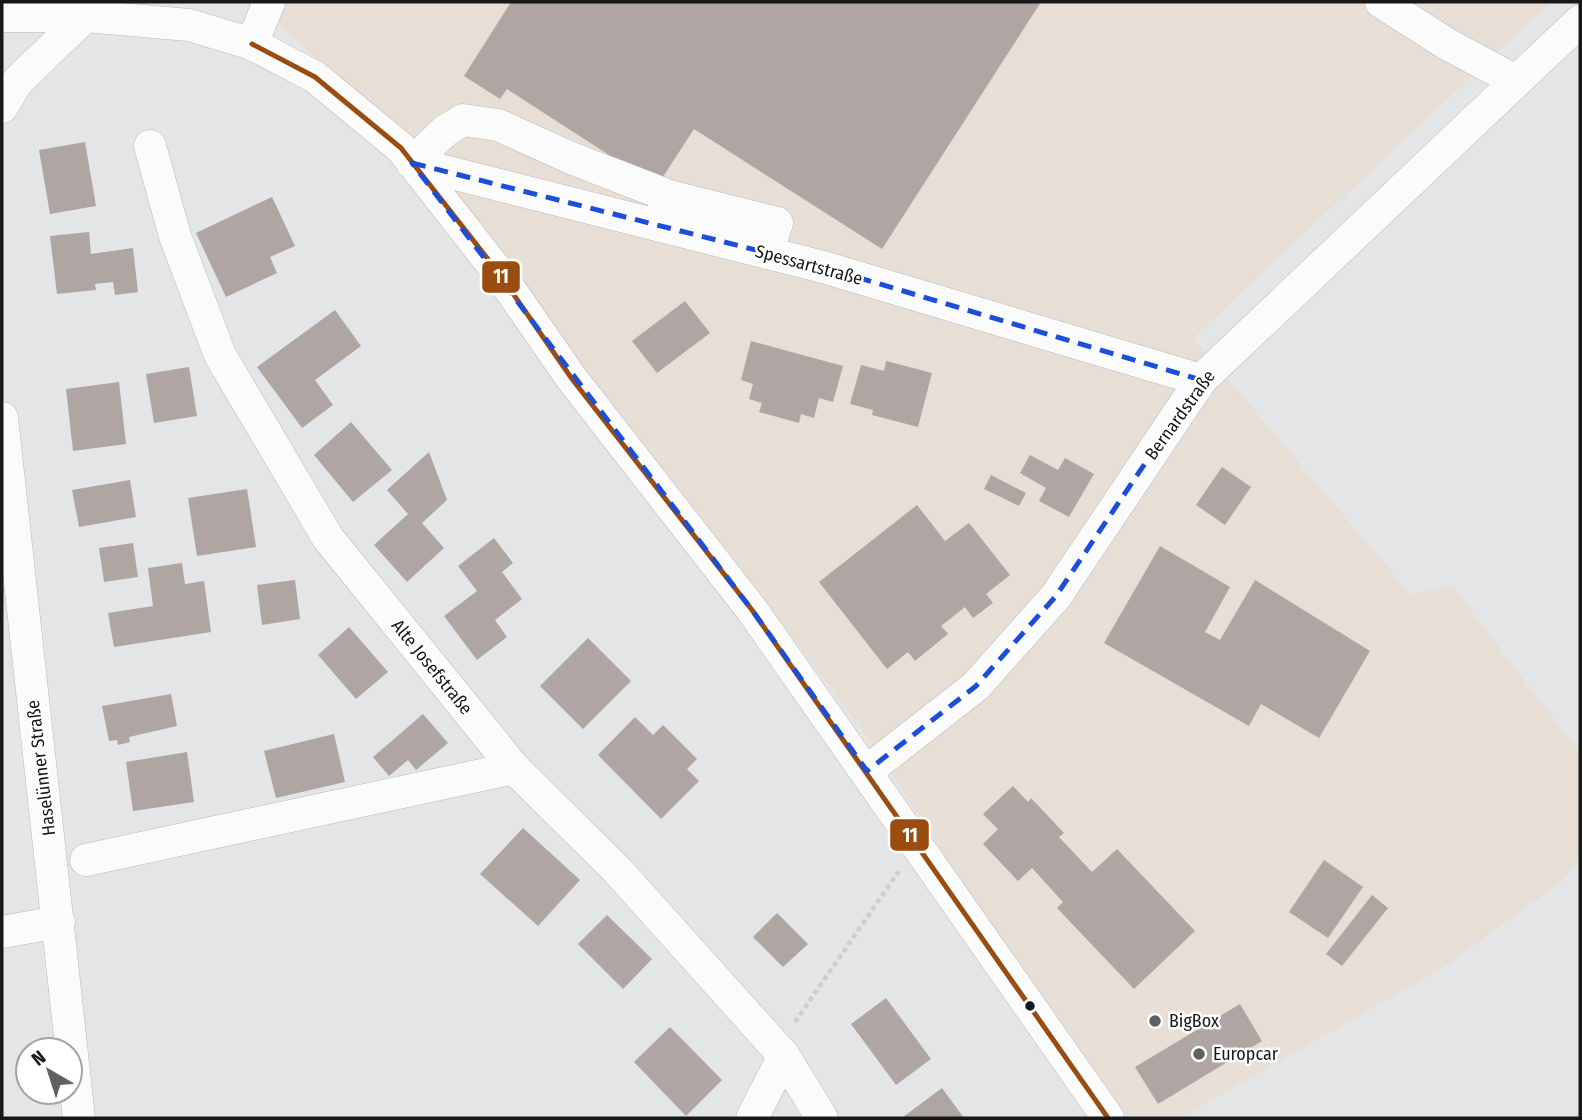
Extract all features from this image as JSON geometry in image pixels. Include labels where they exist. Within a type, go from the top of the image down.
[{"type":"street","points":[[252,44],[269,2]]},
{"type":"street","points":[[1381,2],[1447,44],[1516,81]]},
{"type":"street","points":[[2,16],[85,16],[189,25],[252,44],[315,77],[401,148],[498,272],[572,379],[752,610],[1108,1118]]},
{"type":"street","points":[[2,107],[17,82],[85,16]]},
{"type":"street","name":"Bernardstraße","points":[[867,771],[976,686],[1056,596],[1201,380],[1580,21]]},
{"type":"street","points":[[412,163],[445,131],[463,120],[498,125],[572,158],[669,196],[777,222],[767,253]]},
{"type":"street","name":"Alte Josefstraße","points":[[150,146],[175,236],[220,355],[328,538],[514,768],[618,871],[784,1056],[822,1118]]},
{"type":"street","name":"Spessartstraße","points":[[412,163],[767,253],[1201,380]]},
{"type":"street","points":[[658,225],[669,196]]},
{"type":"street","name":"Haselünner Straße","points":[[2,418],[79,1118]]},
{"type":"street","points":[[86,860],[514,768]]},
{"type":"street","points":[[2,932],[59,922]]},
{"type":"street","points":[[752,1118],[784,1056]]},
{"type":"path","points":[[784,1056],[797,1015],[917,846]]},
{"type":"highlighted area","points":[[412,163],[823,267],[1201,380],[1056,596],[976,686],[867,771],[752,610]]},
{"type":"shaded area","points":[[275,2],[1551,2],[1193,338],[1411,595],[1452,585],[1580,754],[1580,860],[1562,881],[1441,969],[1180,1118],[1129,1118],[984,915],[872,744],[767,603],[505,264],[338,79],[280,25]]},
{"type":"building","points":[[511,2],[1041,2],[882,249],[694,129],[657,186],[507,89],[500,99],[464,76]]},
{"type":"building","points":[[85,142],[96,206],[50,214],[39,150]]},
{"type":"building","points":[[272,197],[295,246],[270,257],[277,273],[226,297],[196,233]]},
{"type":"building","points":[[89,232],[91,254],[133,248],[138,292],[115,295],[113,282],[95,284],[96,290],[57,294],[50,236]]},
{"type":"building","points":[[685,301],[710,333],[657,373],[632,341]]},
{"type":"building","points":[[335,310],[361,346],[315,380],[333,405],[302,428],[257,367]]},
{"type":"building","points":[[751,341],[843,366],[833,402],[819,398],[814,418],[801,414],[799,423],[759,412],[762,403],[749,399],[753,384],[741,380]]},
{"type":"building","points":[[886,361],[932,373],[918,427],[872,415],[873,410],[850,404],[861,365],[884,371]]},
{"type":"building","points":[[189,367],[197,416],[154,423],[146,374]]},
{"type":"building","points":[[119,382],[126,444],[73,451],[66,389]]},
{"type":"building","points":[[351,422],[392,470],[353,502],[314,455]]},
{"type":"building","points":[[429,452],[447,500],[422,523],[444,548],[407,582],[374,545],[408,514],[387,490]]},
{"type":"building","points":[[1030,455],[1058,470],[1065,458],[1094,474],[1069,517],[1039,501],[1046,488],[1020,473]]},
{"type":"building","points":[[1222,467],[1251,487],[1225,525],[1196,505]]},
{"type":"building","points":[[991,475],[1026,493],[1019,506],[984,489]]},
{"type":"building","points":[[130,480],[136,517],[79,527],[72,490]]},
{"type":"building","points":[[247,489],[256,547],[197,556],[188,498]]},
{"type":"building","points":[[917,505],[945,541],[969,523],[1010,575],[986,594],[993,603],[973,618],[965,607],[941,626],[948,634],[915,661],[908,652],[887,669],[819,582]]},
{"type":"building","points":[[494,538],[513,563],[502,572],[522,599],[495,620],[507,637],[477,660],[444,616],[477,591],[458,566]]},
{"type":"building","points":[[133,543],[138,577],[104,582],[99,548]]},
{"type":"building","points":[[1160,546],[1230,587],[1205,632],[1220,640],[1255,580],[1370,651],[1319,738],[1261,704],[1249,726],[1104,643]]},
{"type":"building","points":[[182,563],[185,584],[204,581],[211,632],[114,647],[108,613],[153,606],[148,568]]},
{"type":"building","points":[[295,580],[300,619],[262,625],[257,585]]},
{"type":"building","points":[[349,627],[388,672],[356,699],[318,655]]},
{"type":"building","points":[[588,638],[631,681],[583,729],[540,686]]},
{"type":"building","points":[[171,694],[177,726],[129,737],[130,742],[118,745],[117,740],[109,741],[102,706]]},
{"type":"building","points":[[423,714],[448,743],[416,770],[408,760],[389,776],[373,757]]},
{"type":"building","points":[[635,717],[653,735],[663,725],[697,759],[687,769],[699,781],[661,819],[598,755]]},
{"type":"building","points":[[334,734],[345,782],[276,798],[264,751]]},
{"type":"building","points":[[187,752],[194,802],[133,811],[126,762]]},
{"type":"building","points":[[1013,786],[1028,802],[1031,798],[1064,833],[1059,837],[1092,872],[1117,849],[1195,931],[1134,989],[1057,908],[1063,902],[1032,868],[1018,881],[983,844],[998,829],[983,814]]},
{"type":"building","points":[[523,828],[580,880],[538,926],[480,874]]},
{"type":"building","points":[[1324,860],[1363,887],[1328,938],[1289,912]]},
{"type":"building","points":[[1372,895],[1388,908],[1342,966],[1326,954]]},
{"type":"building","points":[[777,913],[808,944],[783,967],[753,937]]},
{"type":"building","points":[[607,915],[652,959],[623,989],[578,944]]},
{"type":"building","points":[[886,998],[931,1059],[896,1085],[851,1024]]},
{"type":"building","name":"Europcar","points":[[1240,1004],[1262,1041],[1158,1104],[1135,1067]]},
{"type":"building","points":[[670,1027],[722,1080],[686,1116],[634,1062]]},
{"type":"building","points":[[942,1088],[964,1118],[903,1117]]},
{"type":"transit line","name":"11","points":[[252,44],[315,77],[401,148],[498,272],[572,379],[752,610],[1108,1118]]},
{"type":"place","name":"BigBox","points":[[1155,1021]]},
{"type":"place","name":"Europcar","points":[[1199,1054]]}]
